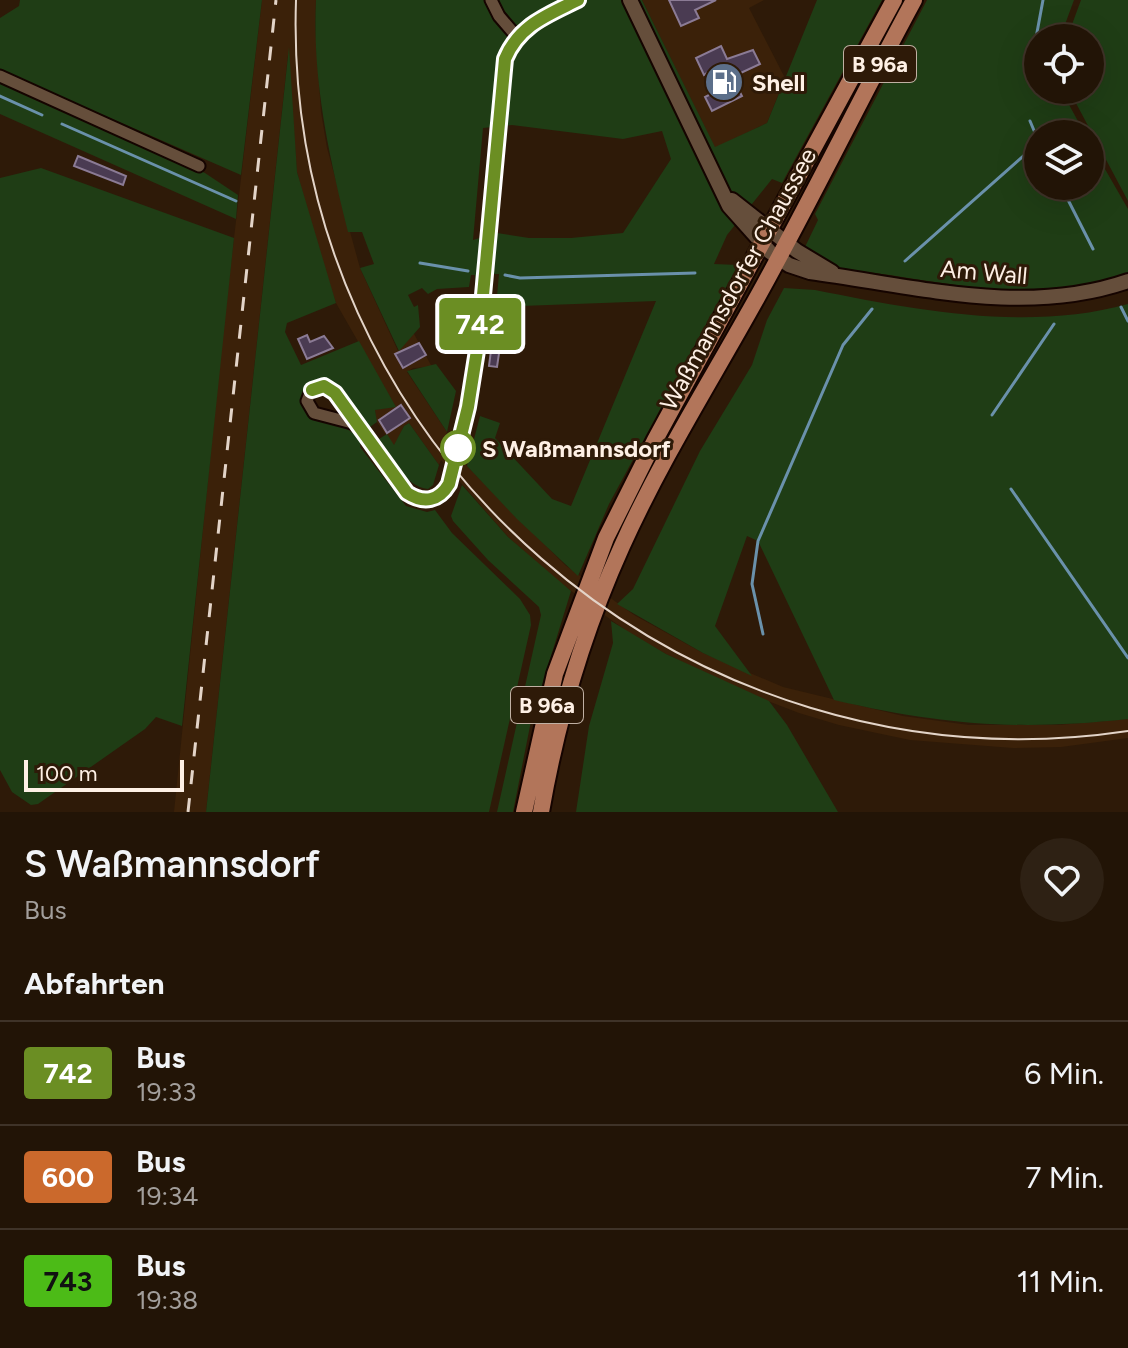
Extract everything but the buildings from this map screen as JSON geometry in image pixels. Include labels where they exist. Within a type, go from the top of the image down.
[{"type":"main road","name":"Waßmannsdorfer Chaussee","points":[[524,812],[545,711],[589,578],[635,478],[894,0]]},
{"type":"main road","name":"Waßmannsdorfer Chaussee","points":[[541,812],[562,717],[603,589],[660,469],[779,259],[914,0]]},
{"type":"street","points":[[491,0],[499,16],[517,37]]},
{"type":"street","points":[[356,424],[407,493],[425,500],[436,498],[444,492],[452,473],[475,371],[501,74],[505,59],[517,37],[530,24],[579,0]]},
{"type":"street","points":[[630,0],[722,190],[765,237]]},
{"type":"street","points":[[0,76],[199,166]]},
{"type":"street","name":"Am Wall","points":[[765,237],[787,243],[836,274]]},
{"type":"street","name":"Am Wall","points":[[765,237],[779,259],[810,272],[1004,299],[1076,294],[1128,281]]},
{"type":"shaded area","points":[[262,0],[316,0],[321,112],[327,148],[360,268],[398,351],[413,332],[432,367],[413,368],[407,372],[447,432],[446,439],[467,466],[565,565],[634,615],[703,653],[783,687],[903,716],[969,725],[1058,725],[1128,719],[1128,738],[1061,747],[1013,748],[910,740],[839,725],[742,691],[666,654],[632,635],[556,580],[508,537],[441,460],[439,465],[409,423],[404,426],[394,446],[376,421],[375,410],[395,406],[336,303],[318,250],[297,172],[288,55],[206,812],[174,812],[224,323]]},
{"type":"shaded area","points":[[642,0],[764,0],[749,8],[785,78],[767,123],[715,148]]},
{"type":"green space","points":[[20,0],[262,0],[241,175],[0,70],[0,18],[19,6]]},
{"type":"green space","points":[[316,0],[642,0],[715,147],[767,123],[817,0],[882,0],[782,183],[772,179],[727,235],[714,264],[738,265],[609,504],[578,576],[517,519],[467,466],[480,416],[500,423],[495,438],[552,499],[571,506],[656,301],[496,307],[499,274],[493,274],[491,304],[488,301],[490,274],[479,275],[475,284],[475,275],[471,275],[469,287],[437,289],[428,294],[422,288],[408,295],[414,307],[418,305],[420,327],[399,351],[360,268],[374,264],[362,232],[348,232],[323,118],[315,30]],"holes":[[[512,125],[623,139],[662,131],[671,159],[623,233],[571,238],[529,238],[497,233],[499,208],[495,212],[493,234],[473,240],[483,128]]]},
{"type":"green space","points":[[927,0],[1074,0],[1065,24],[1024,24],[1024,104],[1069,104],[1077,120],[1024,120],[1024,200],[1104,200],[1104,167],[1128,209],[1128,275],[1072,288],[1018,290],[841,268],[830,265],[805,247],[818,220],[815,214]]},
{"type":"green space","points":[[1081,0],[1128,0],[1128,201],[1104,156],[1104,120],[1085,120],[1076,104],[1104,104],[1104,24],[1072,24]]},
{"type":"green space","points":[[289,47],[297,172],[336,303],[287,323],[285,332],[301,365],[359,341],[396,407],[375,410],[377,422],[367,429],[336,384],[323,379],[305,387],[302,406],[314,418],[345,428],[361,440],[360,447],[406,506],[427,512],[435,510],[452,533],[520,599],[530,615],[531,625],[489,812],[206,812]]},
{"type":"green space","points":[[0,83],[205,173],[238,195],[236,219],[0,114]]},
{"type":"green space","points":[[41,168],[234,238],[182,726],[156,717],[145,729],[38,804],[31,805],[12,792],[0,770],[0,178]]},
{"type":"green space","points":[[784,288],[815,290],[932,311],[1011,317],[1090,312],[1128,304],[1128,719],[1051,725],[980,723],[910,715],[834,700],[758,541],[747,536],[715,626],[752,676],[703,653],[617,604],[633,589],[700,451],[752,365],[767,320]]},
{"type":"green space","points":[[436,364],[456,391],[447,432],[407,371]]},
{"type":"green space","points":[[409,423],[439,465],[433,485],[428,489],[406,477],[379,439],[387,434],[394,445],[404,426]]},
{"type":"green space","points":[[462,485],[508,537],[571,591],[531,721],[513,812],[497,812],[541,615],[539,607],[488,560],[453,521],[451,516]]},
{"type":"green space","points":[[611,621],[666,654],[769,701],[787,725],[838,812],[576,812],[589,726],[613,643]]},
{"type":"waterway","points":[[1039,24],[1043,0]]},
{"type":"waterway","points":[[0,96],[42,115]]},
{"type":"waterway","points":[[62,124],[236,201]]},
{"type":"waterway","points":[[905,261],[1024,155]]},
{"type":"waterway","points":[[1068,200],[1093,249]]},
{"type":"waterway","points":[[420,263],[468,271]]},
{"type":"waterway","points":[[505,275],[520,278],[695,273]]},
{"type":"waterway","points":[[1121,307],[1128,321]]},
{"type":"waterway","points":[[763,634],[752,584],[758,541],[843,345],[872,309]]},
{"type":"waterway","points":[[992,415],[1054,324]]},
{"type":"waterway","points":[[1011,489],[1128,658]]},
{"type":"tram line","points":[[296,0],[309,163],[358,313],[437,446],[541,559],[667,647],[810,708],[965,737],[1128,731]]},
{"type":"railway","points":[[188,812],[276,0]]},
{"type":"bus line","name":"742","points":[[312,390],[324,386],[335,393],[407,493],[425,500],[436,498],[444,492],[449,484],[475,371],[501,74],[505,59],[509,47],[530,24],[578,0]]},
{"type":"place","name":"Shell","points":[[724,82]]},
{"type":"place","name":"S Waßmannsdorf","points":[[458,448]]}]
